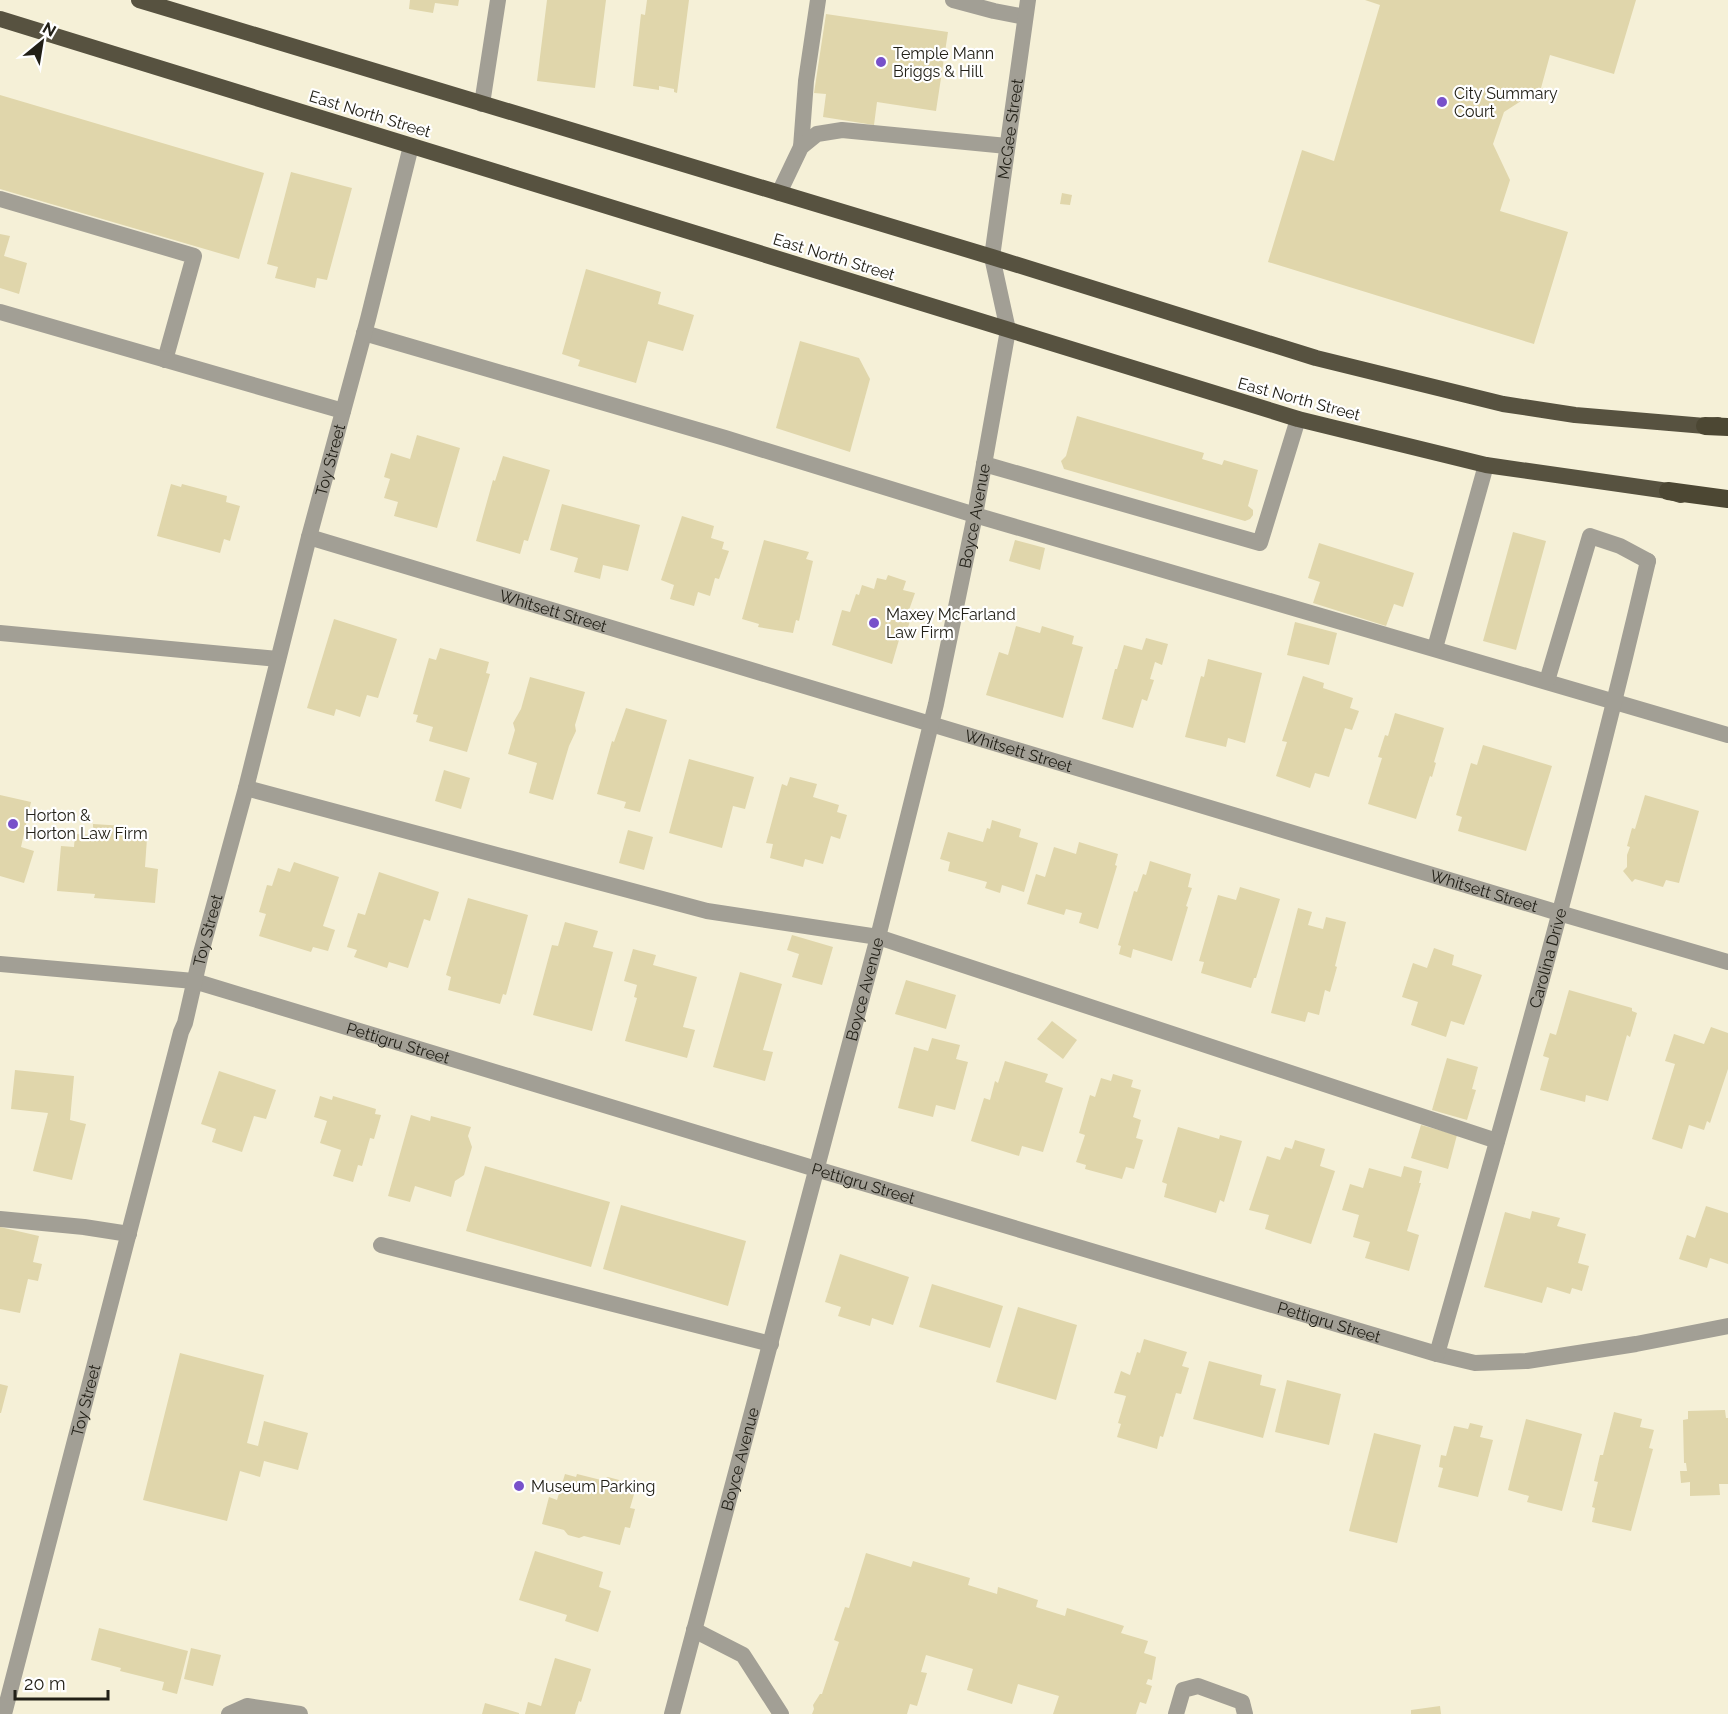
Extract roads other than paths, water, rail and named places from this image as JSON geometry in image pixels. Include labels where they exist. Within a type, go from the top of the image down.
[{"type":"highway","points":[[139,0],[992,257],[1316,358],[1503,404],[1575,415],[1705,426],[1728,425]]},
{"type":"highway","name":"East North Street","points":[[0,19],[1298,419],[1486,465],[1668,491],[1728,508]]},
{"type":"highway","points":[[1668,491],[1728,499]]},
{"type":"street","points":[[482,104],[498,0]]},
{"type":"street","points":[[801,147],[806,81],[818,0]]},
{"type":"street","points":[[953,0],[1026,17]]},
{"type":"street","name":"McGee Street","points":[[992,257],[1028,0]]},
{"type":"street","points":[[780,193],[801,147],[817,134],[842,130],[1007,146]]},
{"type":"street","name":"Toy Street","points":[[3,1707],[185,1023],[411,146]]},
{"type":"street","points":[[0,199],[194,256],[165,360]]},
{"type":"street","name":"Boyce Avenue","points":[[672,1714],[878,937],[932,724],[975,514],[1008,330],[992,257]]},
{"type":"street","points":[[0,312],[343,411]]},
{"type":"street","points":[[364,333],[1728,735]]},
{"type":"street","points":[[984,464],[1260,543],[1298,419]]},
{"type":"street","points":[[1435,648],[1486,465]]},
{"type":"street","name":"Carolina Drive","points":[[1437,1354],[1616,701],[1648,561],[1620,546],[1590,536],[1547,681]]},
{"type":"street","name":"Whitsett Street","points":[[309,537],[1728,962]]},
{"type":"street","points":[[0,633],[278,659]]},
{"type":"street","points":[[246,788],[707,911],[878,937],[1497,1141]]},
{"type":"street","name":"Pettigru Street","points":[[0,964],[194,981],[816,1169],[1437,1354],[1475,1363],[1527,1361],[1636,1344],[1728,1326]]},
{"type":"street","points":[[0,1219],[129,1234]]},
{"type":"street","points":[[381,1245],[771,1344]]},
{"type":"street","points":[[694,1630],[743,1655],[781,1714]]},
{"type":"street","points":[[1176,1714],[1184,1690],[1198,1686],[1242,1702],[1245,1714]]},
{"type":"street","points":[[229,1714],[247,1706],[300,1714]]},
{"type":"place","name":"Temple Mann Briggs & Hill","points":[[881,62]]},
{"type":"place","name":"City Summary Court","points":[[1442,102]]},
{"type":"place","name":"Maxey McFarland Law Firm","points":[[874,623]]},
{"type":"place","name":"Horton & Horton Law Firm","points":[[13,824]]},
{"type":"place","name":"Museum Parking","points":[[519,1486]]}]
